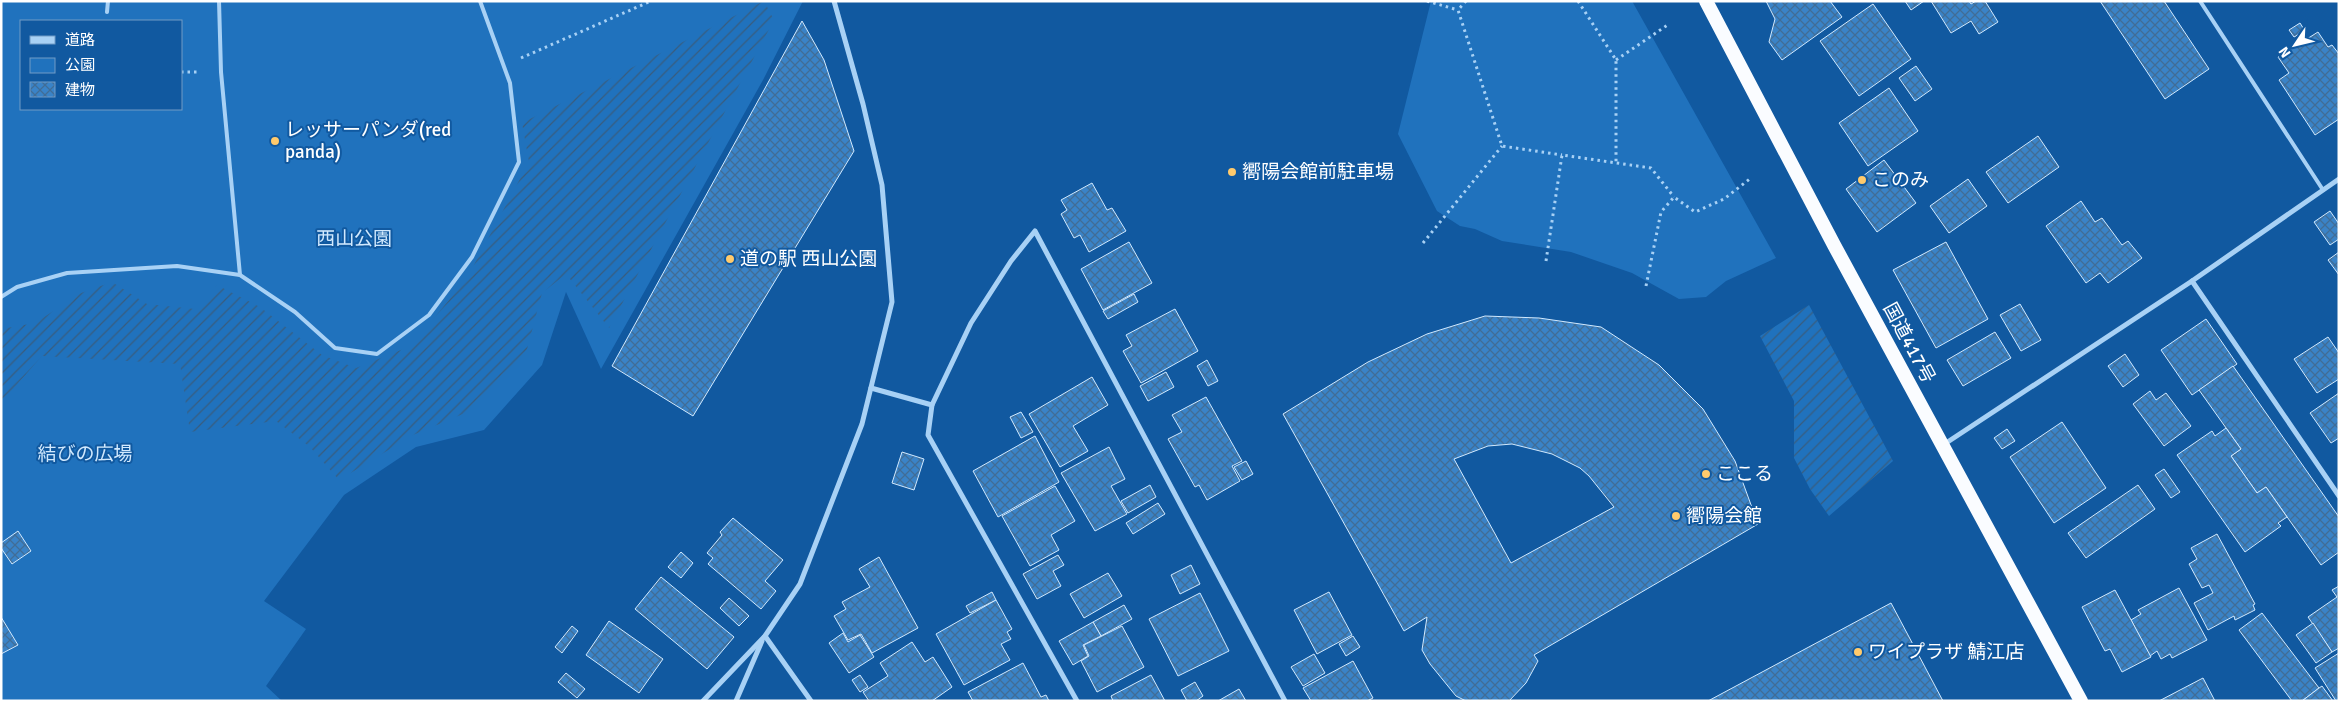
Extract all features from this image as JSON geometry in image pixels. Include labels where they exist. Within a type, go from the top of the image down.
[{"type":"highway","name":"国道417号","points":[[1706,1],[2081,701]]},
{"type":"street","points":[[703,701],[764,636],[800,584],[862,424],[892,302],[882,185],[863,104],[834,1]]},
{"type":"street","points":[[1943,446],[2192,281],[2339,179]]},
{"type":"street","points":[[1077,701],[928,435],[932,404],[971,322],[1011,262],[1035,231],[1285,701]]},
{"type":"street","points":[[2192,281],[2339,496]]},
{"type":"street","points":[[871,388],[932,404]]},
{"type":"street","points":[[736,701],[764,636]]},
{"type":"street","points":[[764,636],[811,701]]},
{"type":"lane","points":[[107,12],[108,1]]},
{"type":"lane","points":[[219,1],[221,72],[240,275]]},
{"type":"lane","points":[[1,297],[17,286],[67,273],[177,266],[240,275],[295,312],[335,348],[377,354],[429,316],[472,257],[519,162],[510,83],[480,1]]},
{"type":"lane","points":[[2200,1],[2323,190]]},
{"type":"path","points":[[504,65],[651,1]]},
{"type":"path","points":[[1427,1],[1458,10]]},
{"type":"path","points":[[1458,10],[1466,1]]},
{"type":"path","points":[[1578,1],[1616,60],[1616,162]]},
{"type":"path","points":[[1458,10],[1502,146]]},
{"type":"path","points":[[1616,60],[1669,24]]},
{"type":"path","points":[[1502,146],[1651,168],[1674,197],[1695,212],[1724,199],[1752,178]]},
{"type":"path","points":[[1422,243],[1502,146]]},
{"type":"path","points":[[1546,262],[1562,155]]},
{"type":"path","points":[[1646,286],[1661,212],[1674,197]]},
{"type":"green space","name":"西山公園","points":[[1,1],[803,1],[763,80],[601,369],[566,292],[542,365],[484,430],[416,447],[344,495],[264,601],[306,629],[266,686],[282,701],[1,701]]},
{"type":"green space","points":[[764,1],[774,20],[609,328],[566,274],[542,293],[526,353],[477,408],[413,435],[339,480],[310,447],[276,421],[190,432],[180,364],[42,356],[1,406],[1,329],[35,323],[81,293],[112,282],[147,304],[195,309],[217,285],[260,307],[322,355],[356,368],[411,346],[467,278],[529,162],[522,123]]},
{"type":"green space","points":[[1431,1],[1632,1],[1776,258],[1726,281],[1706,297],[1679,299],[1632,273],[1571,252],[1502,241],[1475,229],[1460,226],[1437,211],[1398,134]]},
{"type":"green space","points":[[1809,305],[1893,461],[1829,516],[1810,489],[1794,458],[1794,401],[1760,336]]},
{"type":"building","points":[[1766,1],[1830,1],[1842,17],[1782,60],[1769,42],[1775,19]]},
{"type":"building","points":[[1905,1],[1924,1],[1911,10]]},
{"type":"building","points":[[1931,1],[1969,1],[1971,4],[1976,1],[1985,1],[1998,22],[1979,34],[1971,21],[1951,33]]},
{"type":"building","points":[[2100,1],[2164,1],[2209,69],[2165,99]]},
{"type":"building","points":[[1873,4],[1911,59],[1859,96],[1820,41]]},
{"type":"building","name":"道の駅 西山公園","points":[[802,21],[824,60],[854,151],[693,416],[612,366]]},
{"type":"building","points":[[2300,23],[2305,31],[2294,37],[2289,30]]},
{"type":"building","points":[[2318,32],[2328,47],[2332,45],[2339,54],[2339,119],[2315,135],[2279,80],[2289,73],[2278,57]]},
{"type":"building","points":[[1916,66],[1932,89],[1915,101],[1899,78]]},
{"type":"building","points":[[1889,88],[1918,131],[1868,166],[1839,123]]},
{"type":"building","points":[[2038,136],[2059,167],[2008,203],[1986,172]]},
{"type":"building","points":[[1884,160],[1916,203],[1877,232],[1846,189]]},
{"type":"building","points":[[1968,179],[1987,206],[1949,233],[1930,206]]},
{"type":"building","points":[[1092,183],[1107,210],[1112,208],[1126,231],[1089,252],[1080,235],[1074,238],[1061,214],[1067,210],[1061,200]]},
{"type":"building","points":[[2081,201],[2095,222],[2102,218],[2122,245],[2128,241],[2142,258],[2108,283],[2100,273],[2086,283],[2046,226]]},
{"type":"building","points":[[2330,211],[2339,224],[2339,239],[2330,245],[2314,222]]},
{"type":"building","points":[[1129,242],[1152,283],[1103,310],[1081,269]]},
{"type":"building","points":[[1946,242],[1988,319],[1936,348],[1893,270]]},
{"type":"building","points":[[2339,252],[2339,275],[2328,260]]},
{"type":"building","points":[[1134,294],[1138,302],[1108,319],[1103,311]]},
{"type":"building","points":[[2020,304],[2041,340],[2021,351],[2000,315]]},
{"type":"building","points":[[1175,309],[1198,351],[1141,383],[1123,351],[1132,346],[1126,335]]},
{"type":"building","name":"嚮陽会館","points":[[1485,316],[1539,318],[1601,327],[1659,365],[1703,409],[1735,461],[1758,524],[1534,655],[1538,661],[1526,683],[1509,701],[1466,701],[1456,696],[1430,664],[1422,650],[1427,617],[1404,631],[1283,414],[1368,362],[1427,334]],"holes":[[[1512,444],[1552,454],[1580,468],[1589,476],[1614,507],[1511,563],[1454,459],[1488,446]]]},
{"type":"building","points":[[2206,319],[2237,364],[2192,395],[2161,350]]},
{"type":"building","points":[[1995,332],[2011,358],[1963,386],[1947,360]]},
{"type":"building","points":[[2328,337],[2339,353],[2339,379],[2317,393],[2294,359]]},
{"type":"building","points":[[2125,354],[2139,375],[2123,387],[2108,366]]},
{"type":"building","points":[[1207,360],[1218,381],[1208,386],[1197,366]]},
{"type":"building","points":[[2233,366],[2339,517],[2339,552],[2321,565],[2266,487],[2257,493],[2231,456],[2241,449],[2199,390]]},
{"type":"building","points":[[1166,372],[1174,387],[1148,401],[1140,386]]},
{"type":"building","points":[[1092,377],[1108,405],[1073,426],[1088,451],[1060,467],[1029,414]]},
{"type":"building","points":[[2150,391],[2156,400],[2166,393],[2191,426],[2164,446],[2133,404]]},
{"type":"building","points":[[2339,393],[2339,438],[2331,443],[2310,413]]},
{"type":"building","points":[[1206,397],[1242,461],[1232,466],[1240,481],[1207,500],[1199,485],[1195,487],[1168,439],[1182,432],[1172,415]]},
{"type":"building","points":[[1021,412],[1033,432],[1021,438],[1010,417]]},
{"type":"building","points":[[2062,422],[2106,488],[2054,523],[2010,457]]},
{"type":"building","points":[[2226,428],[2241,449],[2231,456],[2257,493],[2266,487],[2287,517],[2278,523],[2281,526],[2245,552],[2177,455],[2212,431],[2215,436]]},
{"type":"building","points":[[2007,429],[2015,441],[2002,449],[1994,438]]},
{"type":"building","points":[[1035,436],[1059,482],[998,517],[973,471]]},
{"type":"building","points":[[1109,447],[1125,479],[1111,486],[1127,514],[1095,531],[1061,473]]},
{"type":"building","points":[[902,452],[924,459],[914,490],[892,483]]},
{"type":"building","points":[[1246,461],[1253,474],[1242,480],[1234,467]]},
{"type":"building","points":[[2164,469],[2180,492],[2171,498],[2155,475]]},
{"type":"building","points":[[1150,485],[1156,497],[1128,513],[1121,501]]},
{"type":"building","points":[[2138,485],[2155,509],[2086,558],[2068,533]]},
{"type":"building","points":[[1055,486],[1075,521],[1051,535],[1059,550],[1030,566],[1002,516]]},
{"type":"building","points":[[1158,503],[1165,514],[1133,534],[1126,523]]},
{"type":"building","points":[[733,518],[783,560],[765,581],[776,591],[761,609],[708,564],[713,558],[707,553],[722,535],[720,532]]},
{"type":"building","points":[[18,531],[31,551],[12,564],[1,548],[1,543]]},
{"type":"building","points":[[2217,534],[2255,604],[2253,605],[2255,610],[2235,620],[2234,616],[2208,630],[2194,603],[2213,593],[2209,585],[2202,588],[2189,564],[2197,559],[2191,548]]},
{"type":"building","points":[[681,552],[693,563],[681,578],[668,567]]},
{"type":"building","points":[[1058,555],[1064,565],[1053,571],[1061,586],[1037,599],[1023,574]]},
{"type":"building","points":[[879,557],[918,628],[872,653],[861,634],[848,640],[834,616],[846,609],[842,602],[870,587],[859,569]]},
{"type":"building","points":[[1191,565],[1200,584],[1180,594],[1171,575]]},
{"type":"building","points":[[1108,573],[1122,596],[1084,618],[1070,594]]},
{"type":"building","points":[[661,577],[734,637],[707,669],[635,609]]},
{"type":"building","points":[[2339,586],[2339,648],[2332,652],[2308,617],[2337,597],[2332,590]]},
{"type":"building","points":[[2179,588],[2207,640],[2172,658],[2170,654],[2161,659],[2157,651],[2150,656],[2131,620],[2141,614],[2138,610]]},
{"type":"building","points":[[2115,590],[2151,657],[2122,672],[2110,649],[2105,651],[2082,607]]},
{"type":"building","points":[[992,592],[996,600],[970,613],[966,606]]},
{"type":"building","points":[[1329,592],[1352,635],[1317,654],[1294,610]]},
{"type":"building","points":[[1200,593],[1229,651],[1178,676],[1149,619]]},
{"type":"building","points":[[729,598],[749,616],[739,626],[720,608]]},
{"type":"building","points":[[996,600],[1012,629],[1007,632],[1011,639],[1001,644],[1010,660],[964,685],[936,634]]},
{"type":"building","name":"ワイプラザ 鯖江店","points":[[1891,603],[1943,701],[1708,701]]},
{"type":"building","points":[[1124,605],[1132,619],[1101,636],[1093,622]]},
{"type":"building","points":[[2262,613],[2319,688],[2302,701],[2292,701],[2239,630]]},
{"type":"building","points":[[1,617],[18,645],[1,654]]},
{"type":"building","points":[[609,621],[663,659],[639,693],[586,655]]},
{"type":"building","points":[[1093,622],[1101,636],[1083,645],[1088,656],[1073,665],[1059,641]]},
{"type":"building","points":[[2313,623],[2332,652],[2316,663],[2296,635]]},
{"type":"building","points":[[572,626],[578,631],[562,653],[555,647]]},
{"type":"building","points":[[1122,626],[1144,667],[1097,692],[1081,661],[1089,656],[1084,645]]},
{"type":"building","points":[[843,633],[848,642],[860,635],[874,657],[849,673],[829,643]]},
{"type":"building","points":[[1353,636],[1360,647],[1346,656],[1339,644]]},
{"type":"building","points":[[912,642],[925,662],[933,657],[952,687],[932,701],[869,701],[863,692],[888,676],[880,663]]},
{"type":"building","points":[[2339,653],[2339,701],[2336,701],[2315,668]]},
{"type":"building","points":[[1314,654],[1325,673],[1303,686],[1291,667]]},
{"type":"building","points":[[1353,661],[1373,698],[1367,701],[1311,701],[1303,688]]},
{"type":"building","points":[[1023,663],[1041,697],[1046,695],[1049,701],[973,701],[968,692]]},
{"type":"building","points":[[566,673],[585,689],[577,698],[558,682]]},
{"type":"building","points":[[860,675],[868,687],[860,692],[852,680]]},
{"type":"building","points":[[1151,675],[1165,701],[1113,701],[1111,696]]},
{"type":"building","points":[[2203,678],[2215,701],[2159,701]]},
{"type":"building","points":[[1195,682],[1203,696],[1196,701],[1187,701],[1181,690]]},
{"type":"building","points":[[2322,686],[2333,701],[2302,701],[2319,688]]},
{"type":"building","points":[[1239,689],[1246,701],[1218,701]]},
{"type":"place","name":"レッサーパンダ(red panda)","points":[[275,141]]},
{"type":"place","name":"嚮陽会館前駐車場","points":[[1232,172]]},
{"type":"place","name":"このみ","points":[[1862,180]]},
{"type":"place","name":"道の駅 西山公園","points":[[730,259]]},
{"type":"place","name":"ここる","points":[[1706,474]]},
{"type":"place","name":"嚮陽会館","points":[[1676,516]]},
{"type":"place","name":"ワイプラザ 鯖江店","points":[[1858,652]]},
{"type":"park label","name":"結びの広場","points":[[85,454]]}]
